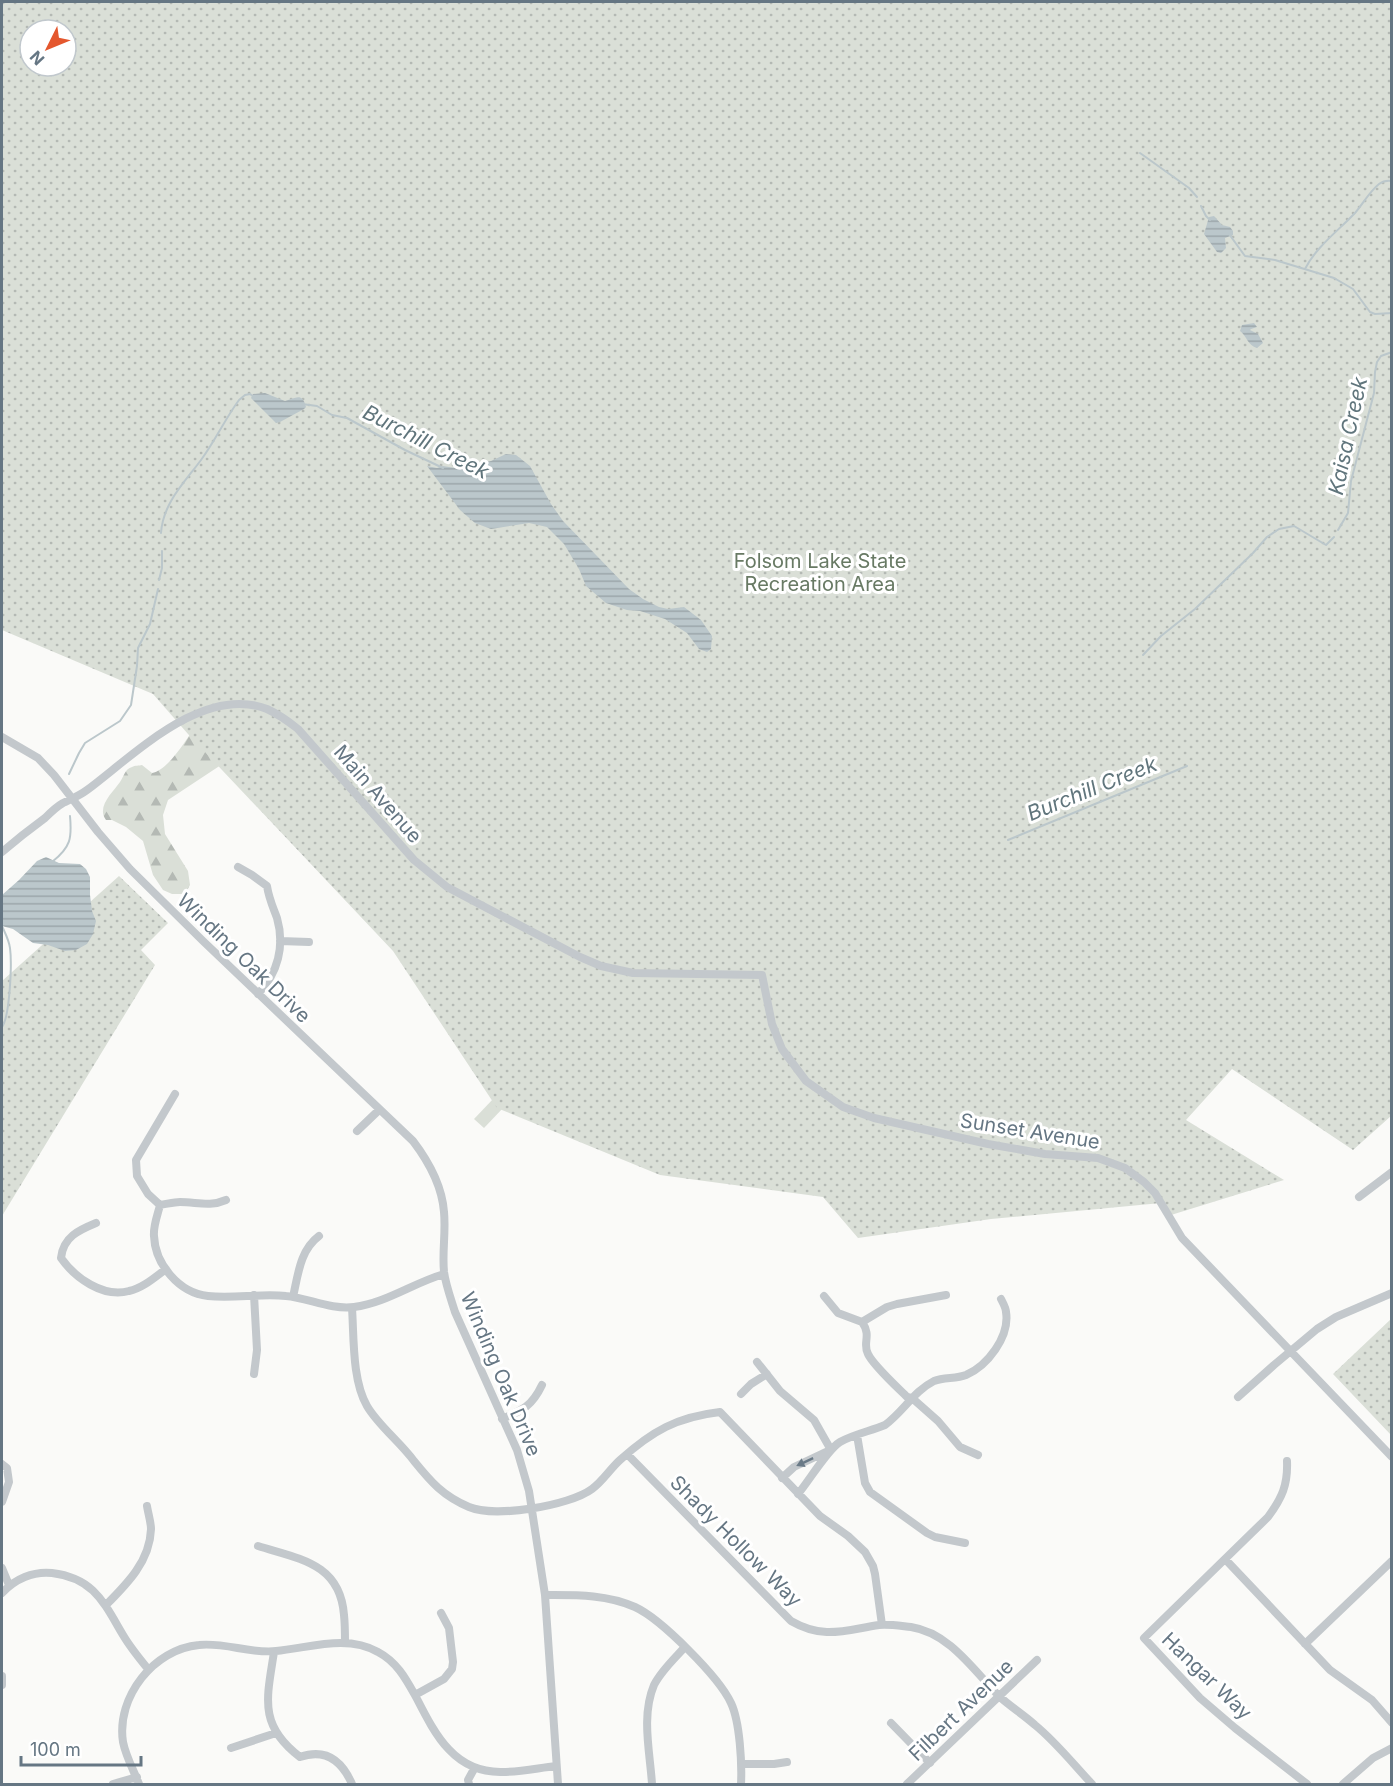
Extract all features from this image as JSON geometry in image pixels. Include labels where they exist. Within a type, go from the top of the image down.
[{"type":"street","name":"Main Avenue","points":[[2,852],[63,803],[86,791],[134,753],[183,720],[204,710],[225,705],[258,707],[276,714],[298,729],[414,860],[447,887],[496,914],[580,957],[620,971],[762,975]]},
{"type":"street","name":"Winding Oak Drive","points":[[2,737],[38,758],[130,869],[422,1152],[438,1183],[445,1213],[444,1274],[455,1312],[517,1450],[529,1491],[545,1595],[558,1785]]},
{"type":"street","points":[[238,867],[267,886],[269,900],[278,921],[279,956],[269,981],[258,994]]},
{"type":"street","points":[[280,941],[309,942]]},
{"type":"street","name":"Sunset Avenue","points":[[762,975],[772,1024],[782,1049],[806,1082],[843,1107],[874,1118],[988,1144],[1045,1154],[1098,1158],[1125,1168],[1144,1182],[1155,1193],[1182,1238],[1392,1457]]},
{"type":"street","points":[[174,1094],[136,1160],[137,1176],[148,1194],[160,1204],[180,1202],[203,1205],[217,1204],[226,1200]]},
{"type":"street","points":[[357,1131],[379,1110]]},
{"type":"street","points":[[1359,1197],[1392,1172]]},
{"type":"street","points":[[160,1204],[154,1236],[159,1257],[176,1281],[201,1295],[293,1297],[352,1308],[385,1300],[414,1285],[444,1274]]},
{"type":"street","points":[[96,1223],[74,1234],[65,1244],[61,1258],[75,1274],[96,1288],[114,1293],[130,1291],[166,1269]]},
{"type":"street","points":[[293,1297],[304,1254],[320,1236]]},
{"type":"street","points":[[1238,1397],[1317,1329],[1336,1317],[1392,1293]]},
{"type":"street","points":[[254,1295],[257,1350],[254,1374]]},
{"type":"street","points":[[862,1322],[887,1307],[946,1295]]},
{"type":"street","points":[[824,1296],[838,1312],[862,1322],[867,1333],[866,1346],[869,1356],[906,1397],[912,1398],[938,1421],[960,1447],[978,1455]]},
{"type":"street","points":[[798,1494],[831,1450],[840,1442],[885,1425],[932,1382],[963,1376],[981,1366],[996,1350],[1002,1336],[1006,1312],[1001,1299]]},
{"type":"street","points":[[352,1308],[357,1374],[367,1406],[429,1480],[447,1496],[472,1508],[491,1510],[532,1508],[563,1502],[591,1491],[641,1441],[665,1427],[704,1414],[720,1412],[820,1516],[855,1541],[865,1552],[873,1566],[882,1625]]},
{"type":"street","points":[[756,1362],[780,1391],[814,1420],[831,1450]]},
{"type":"street","points":[[741,1394],[751,1384],[767,1374]]},
{"type":"street","points":[[502,1419],[529,1406],[543,1384]]},
{"type":"street","points":[[857,1436],[865,1484],[870,1491],[927,1533],[935,1537],[965,1543]]},
{"type":"street","points":[[782,1478],[794,1467],[831,1450]]},
{"type":"street","name":"Shady Hollow Way","points":[[627,1454],[791,1621],[808,1630],[828,1633],[882,1625],[924,1630],[957,1652],[1012,1708],[1036,1726],[1092,1785]]},
{"type":"street","points":[[1287,1461],[1287,1480],[1278,1504],[1263,1523],[1225,1559],[1330,1670],[1372,1700],[1392,1723]]},
{"type":"street","points":[[2,1464],[7,1468],[9,1482],[2,1502]]},
{"type":"street","points":[[106,1605],[126,1586],[145,1553],[151,1528],[147,1506]]},
{"type":"street","points":[[258,1546],[312,1563],[329,1575],[340,1595],[344,1614],[345,1643]]},
{"type":"street","name":"Hangar Way","points":[[1225,1559],[1144,1638],[1200,1698],[1307,1785]]},
{"type":"street","points":[[1305,1644],[1392,1561]]},
{"type":"street","points":[[2,1568],[9,1585]]},
{"type":"street","points":[[2,1593],[9,1585],[36,1574],[44,1572],[69,1576],[86,1585],[106,1605],[133,1650],[148,1669]]},
{"type":"street","points":[[545,1595],[591,1596],[620,1602],[635,1607],[660,1623],[718,1683],[730,1703],[736,1717],[741,1785]]},
{"type":"street","points":[[415,1695],[444,1679],[452,1669],[449,1628],[441,1613]]},
{"type":"street","points":[[113,1785],[138,1781],[123,1742],[127,1706],[133,1693],[148,1669],[185,1647],[198,1645],[219,1645],[274,1652],[345,1643],[371,1648],[400,1670],[442,1744],[461,1761],[474,1768],[501,1772],[556,1766]]},
{"type":"street","points":[[652,1785],[647,1717],[649,1701],[659,1678],[684,1648]]},
{"type":"street","points":[[274,1652],[268,1703],[276,1734],[300,1757],[311,1753],[331,1757],[340,1765],[352,1785]]},
{"type":"street","name":"Filbert Avenue","points":[[907,1785],[1037,1660]]},
{"type":"street","points":[[891,1723],[930,1763]]},
{"type":"street","points":[[231,1748],[276,1734]]},
{"type":"street","points":[[1343,1785],[1373,1758],[1392,1748]]},
{"type":"street","points":[[741,1764],[787,1762]]},
{"type":"street","points":[[469,1785],[468,1780],[474,1768]]},
{"type":"green space","name":"Folsom Lake State Recreation Area","points":[[2,2],[1391,2],[1391,1116],[1353,1150],[1232,1069],[1186,1120],[1284,1180],[1171,1215],[1161,1203],[991,1219],[858,1238],[823,1197],[660,1175],[497,1108],[393,951],[153,694],[2,630]]},
{"type":"green space","points":[[197,724],[224,763],[168,800],[163,815],[165,834],[188,871],[190,885],[185,894],[172,894],[163,890],[153,875],[143,841],[126,827],[112,820],[106,820],[103,810],[128,769],[142,765],[152,773],[158,771],[177,753]]},
{"type":"green space","points":[[119,876],[168,923],[141,950],[155,965],[2,1216],[2,981]]},
{"type":"green space","points":[[494,1098],[504,1107],[484,1128],[474,1119]]},
{"type":"green space","points":[[1391,1319],[1391,1435],[1333,1374]]},
{"type":"shaded area","points":[[1214,216],[1222,225],[1230,227],[1233,231],[1233,235],[1225,238],[1226,248],[1221,253],[1217,252],[1204,234],[1209,217]]},
{"type":"shaded area","points":[[1254,323],[1257,327],[1250,330],[1258,334],[1263,343],[1257,348],[1251,345],[1240,331],[1242,325]]},
{"type":"shaded area","points":[[265,393],[285,401],[295,398],[303,399],[306,407],[276,423],[251,398],[253,394]]},
{"type":"shaded area","points":[[506,454],[516,455],[530,466],[563,521],[629,589],[659,607],[668,609],[684,607],[701,620],[712,636],[711,649],[707,652],[699,649],[687,633],[665,619],[606,603],[586,586],[564,544],[547,527],[529,523],[491,529],[475,523],[460,510],[427,466],[455,468],[491,461]]},
{"type":"shaded area","points":[[46,857],[59,863],[80,864],[90,877],[92,911],[96,921],[93,934],[87,944],[76,950],[65,951],[33,943],[13,929],[2,926],[2,895],[37,861]]},
{"type":"waterway","points":[[1140,153],[1189,188],[1197,197]]},
{"type":"waterway","points":[[1305,269],[1321,246],[1355,213],[1375,187],[1383,181],[1392,181]]},
{"type":"waterway","name":"Kaisa Creek","points":[[1201,206],[1210,220]]},
{"type":"waterway","name":"Kaisa Creek","points":[[1229,234],[1245,256],[1275,260],[1334,278],[1353,289],[1370,312],[1392,313]]},
{"type":"waterway","name":"Kaisa Creek","points":[[1338,530],[1348,513],[1351,481],[1374,393],[1377,362],[1381,356],[1392,352]]},
{"type":"waterway","name":"Burchill Creek","points":[[161,533],[170,503],[206,453],[234,407],[245,395],[250,394],[254,397]]},
{"type":"waterway","name":"Burchill Creek","points":[[302,404],[317,406],[332,415],[347,418],[443,468]]},
{"type":"waterway","points":[[1143,655],[1161,636],[1195,609],[1267,537],[1279,529],[1294,526],[1326,545],[1334,537]]},
{"type":"waterway","points":[[159,580],[162,551]]},
{"type":"waterway","points":[[69,774],[85,743],[120,721],[131,705],[138,648],[150,624],[158,589]]},
{"type":"waterway","name":"Burchill Creek","points":[[1008,840],[1187,766]]},
{"type":"waterway","name":"Burchill Creek","points":[[52,862],[63,852],[69,842],[70,816]]},
{"type":"waterway","name":"Burchill Creek","points":[[2,926],[9,945],[11,965],[9,1001],[2,1027]]}]
